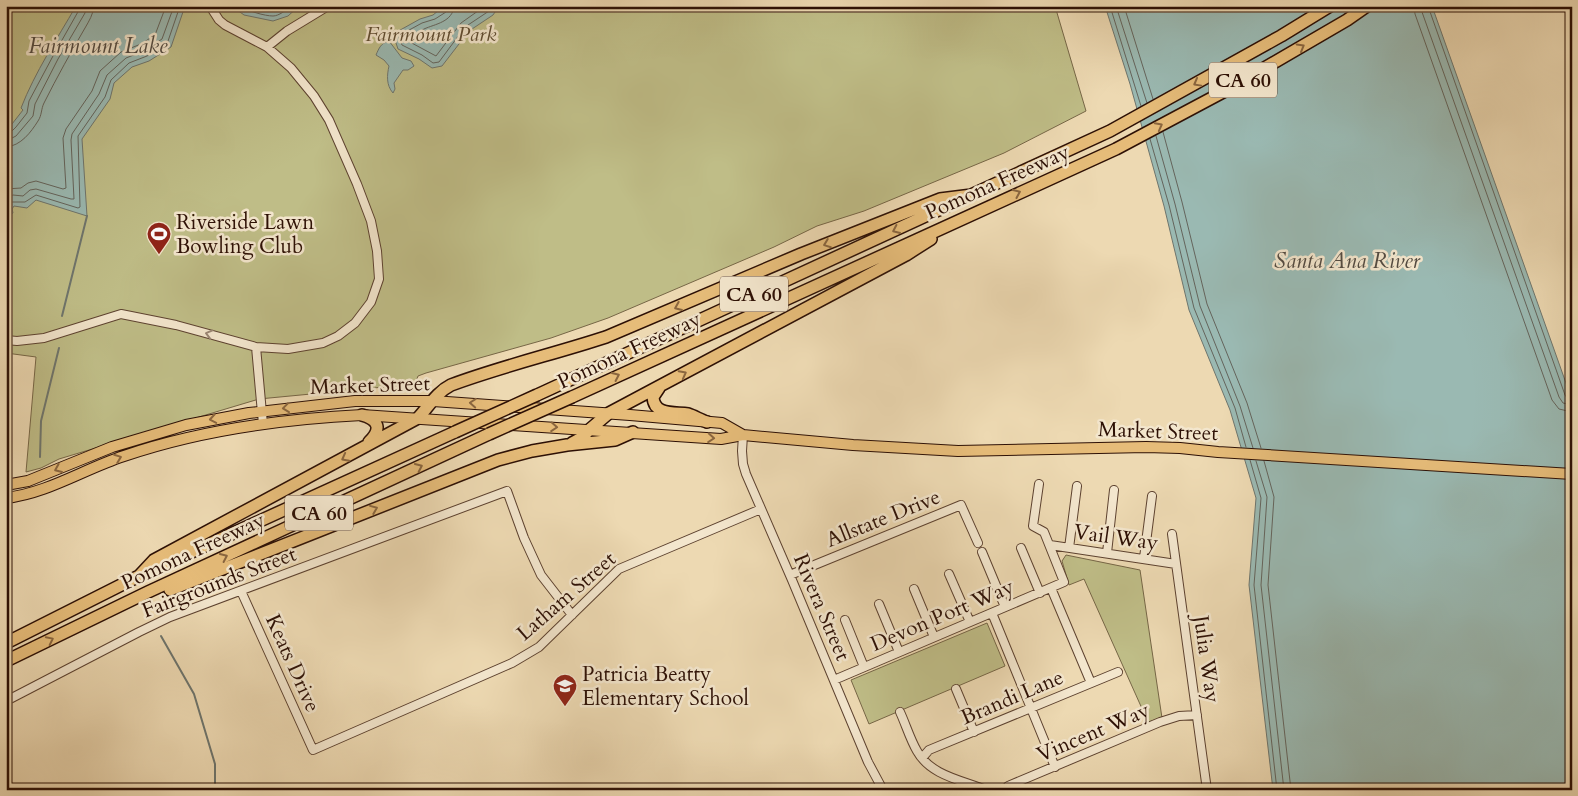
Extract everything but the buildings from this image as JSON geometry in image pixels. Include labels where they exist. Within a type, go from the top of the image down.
[{"type":"highway","name":"Pomona Freeway","points":[[6,643],[139,576],[1110,131],[1256,50],[1330,6]]},
{"type":"highway","name":"Pomona Freeway","points":[[6,661],[148,592],[489,434],[1116,148],[1225,91],[1339,25],[1367,6]]},
{"type":"highway","points":[[139,576],[154,560],[418,418],[434,401],[439,392],[451,384],[517,362],[573,348],[606,337],[801,254],[940,199],[972,195]]},
{"type":"highway","points":[[568,445],[582,437],[609,413],[906,255],[973,213]]},
{"type":"highway","points":[[660,387],[653,397],[654,405],[658,409],[664,412],[690,415],[706,422]]},
{"type":"highway","points":[[362,415],[374,420],[377,428],[374,438],[365,447]]},
{"type":"highway","points":[[148,592],[170,590],[498,460],[568,445],[615,440],[633,432]]},
{"type":"main road","name":"Market Street","points":[[6,485],[43,476],[112,447],[152,434],[203,421],[261,411],[355,401],[434,401],[609,413],[722,423],[743,435]]},
{"type":"main road","name":"Market Street","points":[[6,498],[41,491],[122,456],[204,434],[307,418],[362,415],[721,439],[743,435],[853,445],[958,451],[1180,448],[1572,474]]},
{"type":"street","points":[[6,340],[36,339],[54,335],[121,314],[256,347],[288,349],[323,343],[338,336],[355,323],[371,302],[379,279],[377,251],[371,221],[329,120],[314,96],[291,68],[266,47],[225,25],[219,20],[210,6]]},
{"type":"street","points":[[266,47],[287,31],[328,6]]},
{"type":"street","points":[[256,347],[263,424]]},
{"type":"street","name":"Rivera Street","points":[[743,435],[743,464],[868,762],[883,790]]},
{"type":"street","points":[[1039,484],[1033,526],[1044,532],[1050,545]]},
{"type":"street","points":[[1069,548],[1077,486]]},
{"type":"street","points":[[1107,553],[1114,490]]},
{"type":"street","name":"Fairgrounds Street","points":[[6,700],[170,618],[507,491],[524,538],[541,575],[572,615]]},
{"type":"street","points":[[1144,558],[1152,496]]},
{"type":"street","name":"Allstate Drive","points":[[790,575],[961,505],[978,543]]},
{"type":"street","name":"Latham Street","points":[[313,750],[512,663],[538,647],[619,568],[761,509]]},
{"type":"street","name":"Julia Way","points":[[1172,534],[1207,790]]},
{"type":"street","name":"Vail Way","points":[[1050,545],[1176,564]]},
{"type":"street","name":"Devon Port Way","points":[[834,680],[1064,582],[1050,545]]},
{"type":"street","points":[[1021,548],[1040,593]]},
{"type":"street","points":[[982,552],[1005,607]]},
{"type":"street","points":[[949,574],[970,622]]},
{"type":"street","points":[[1051,588],[1091,683]]},
{"type":"street","points":[[914,589],[934,637]]},
{"type":"street","name":"Keats Drive","points":[[242,591],[313,750]]},
{"type":"street","points":[[879,604],[899,652]]},
{"type":"street","points":[[992,613],[1055,767]]},
{"type":"street","points":[[845,620],[864,667]]},
{"type":"street","name":"Brandi Lane","points":[[922,758],[929,750],[1118,672]]},
{"type":"street","points":[[956,689],[974,732]]},
{"type":"street","points":[[900,712],[917,751],[934,770],[986,790]]},
{"type":"street","name":"Vincent Way","points":[[1005,790],[1008,786],[1160,722],[1179,716],[1197,715]]},
{"type":"green space","points":[[6,6],[1055,6],[1086,111],[1004,153],[864,211],[817,226],[774,247],[608,318],[551,338],[426,373],[418,376],[415,384],[259,399],[59,459],[41,468],[26,472],[36,357],[6,353]]},
{"type":"green space","points":[[1066,555],[1140,570],[1162,718],[1148,722],[1084,579],[1069,585],[1062,561]]},
{"type":"green space","points":[[987,623],[1005,666],[869,724],[851,680]]},
{"type":"water","name":"Fairmount Lake","points":[[76,6],[185,6],[171,47],[149,61],[132,67],[114,83],[110,99],[82,139],[87,216],[36,200],[27,208],[14,206],[12,209],[13,213],[6,218],[6,134],[10,123],[12,124],[23,110],[21,108],[33,82]]},
{"type":"water","points":[[232,6],[299,6],[288,16],[273,21],[244,15]]},
{"type":"water","name":"Fairmount Park","points":[[444,6],[499,6],[493,15],[469,31],[442,66],[432,68],[419,59],[398,49],[393,34],[420,19],[433,15]]},
{"type":"water","name":"Santa Ana River","points":[[1105,6],[1432,6],[1572,400],[1572,790],[1273,790],[1249,585],[1256,498],[1230,410],[1189,310],[1164,206],[1130,84]]},
{"type":"water","points":[[389,41],[402,58],[411,61],[414,66],[408,70],[403,70],[394,83],[395,89],[393,93],[388,83],[389,66],[376,55],[382,44]]},
{"type":"waterway","points":[[62,316],[87,216]]},
{"type":"waterway","points":[[40,457],[41,421],[59,348]]},
{"type":"waterway","points":[[161,636],[194,694],[215,764],[215,790]]},
{"type":"place","name":"Riverside Lawn Bowling Club","points":[[159,255]]},
{"type":"place","name":"Patricia Beatty Elementary School","points":[[565,707]]}]
